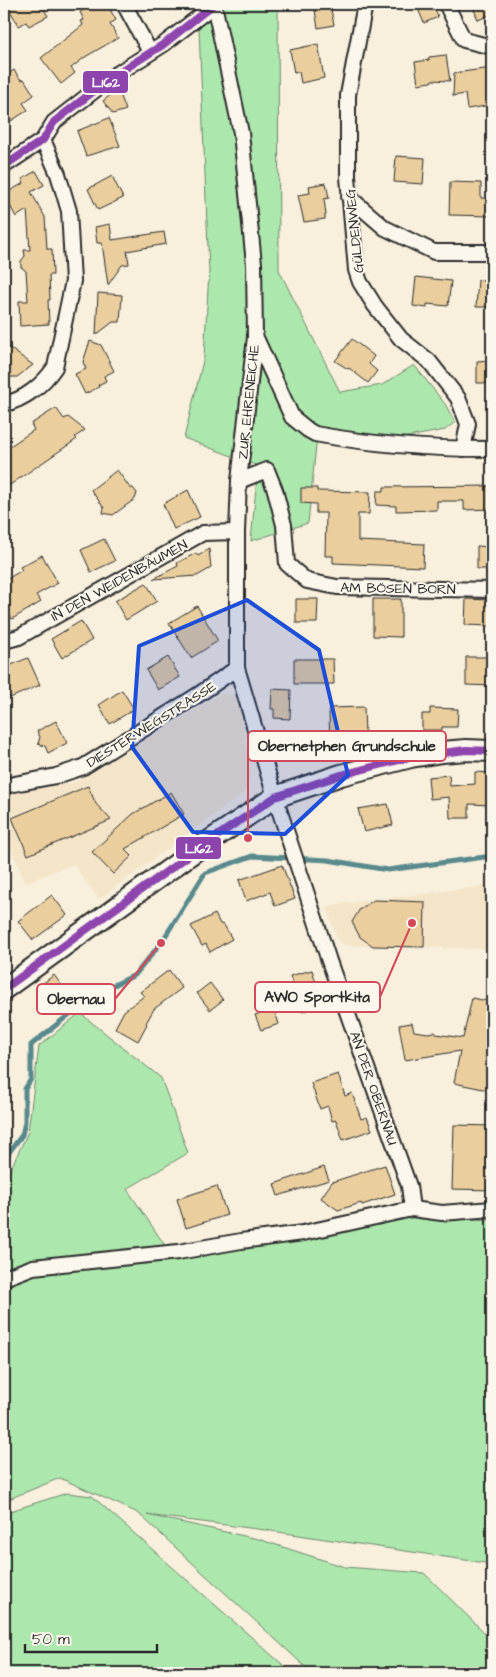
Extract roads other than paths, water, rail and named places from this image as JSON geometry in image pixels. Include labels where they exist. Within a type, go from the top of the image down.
[{"type":"street","points":[[124,4],[150,52]]},
{"type":"street","name":"GÜLDENWEG","points":[[365,4],[348,95],[349,197],[356,270],[360,282],[375,306],[401,339],[429,360],[458,398],[468,424],[463,449]]},
{"type":"street","points":[[446,4],[464,40],[492,47]]},
{"type":"street","points":[[4,166],[43,140],[54,122],[73,107],[112,78],[164,44],[214,5]]},
{"type":"street","name":"ZUR EHRENEICHE","points":[[214,5],[241,133],[254,264],[255,337],[239,481],[237,668],[275,797]]},
{"type":"street","points":[[4,404],[18,401],[47,378],[55,367],[73,281],[69,210],[58,174],[43,140]]},
{"type":"street","points":[[349,197],[385,228],[434,252],[492,252]]},
{"type":"street","points":[[255,337],[292,417],[315,434],[372,443],[492,450]]},
{"type":"street","name":"AM BÖSEN BORN","points":[[239,481],[267,470],[284,525],[287,564],[307,581],[337,587],[492,590]]},
{"type":"street","name":"IN DEN WEIDENBÄUMEN","points":[[4,641],[19,637],[203,533],[237,532]]},
{"type":"street","name":"DIESTERWEGSTRASSE","points":[[4,786],[56,776],[83,767],[198,695],[237,668]]},
{"type":"street","points":[[4,989],[199,848],[275,797],[341,775],[411,757],[466,750],[492,751]]},
{"type":"street","name":"AN DER OBERNAU","points":[[275,797],[329,961],[409,1186],[412,1209]]},
{"type":"street","points":[[4,1278],[33,1267],[178,1252],[303,1233],[412,1209],[442,1213],[492,1210]]},
{"type":"waterway","points":[[4,1159],[22,1135],[25,1122],[25,1089],[31,1079],[31,1045],[95,994],[135,975],[161,943],[205,873],[252,856],[328,860],[388,870],[492,856]]},
{"type":"place","name":"Obernetphen Grundschule","points":[[248,838]]},
{"type":"place","name":"AWO Sportkita","points":[[412,923]]},
{"type":"place","name":"Obernau","points":[[161,943]]}]
